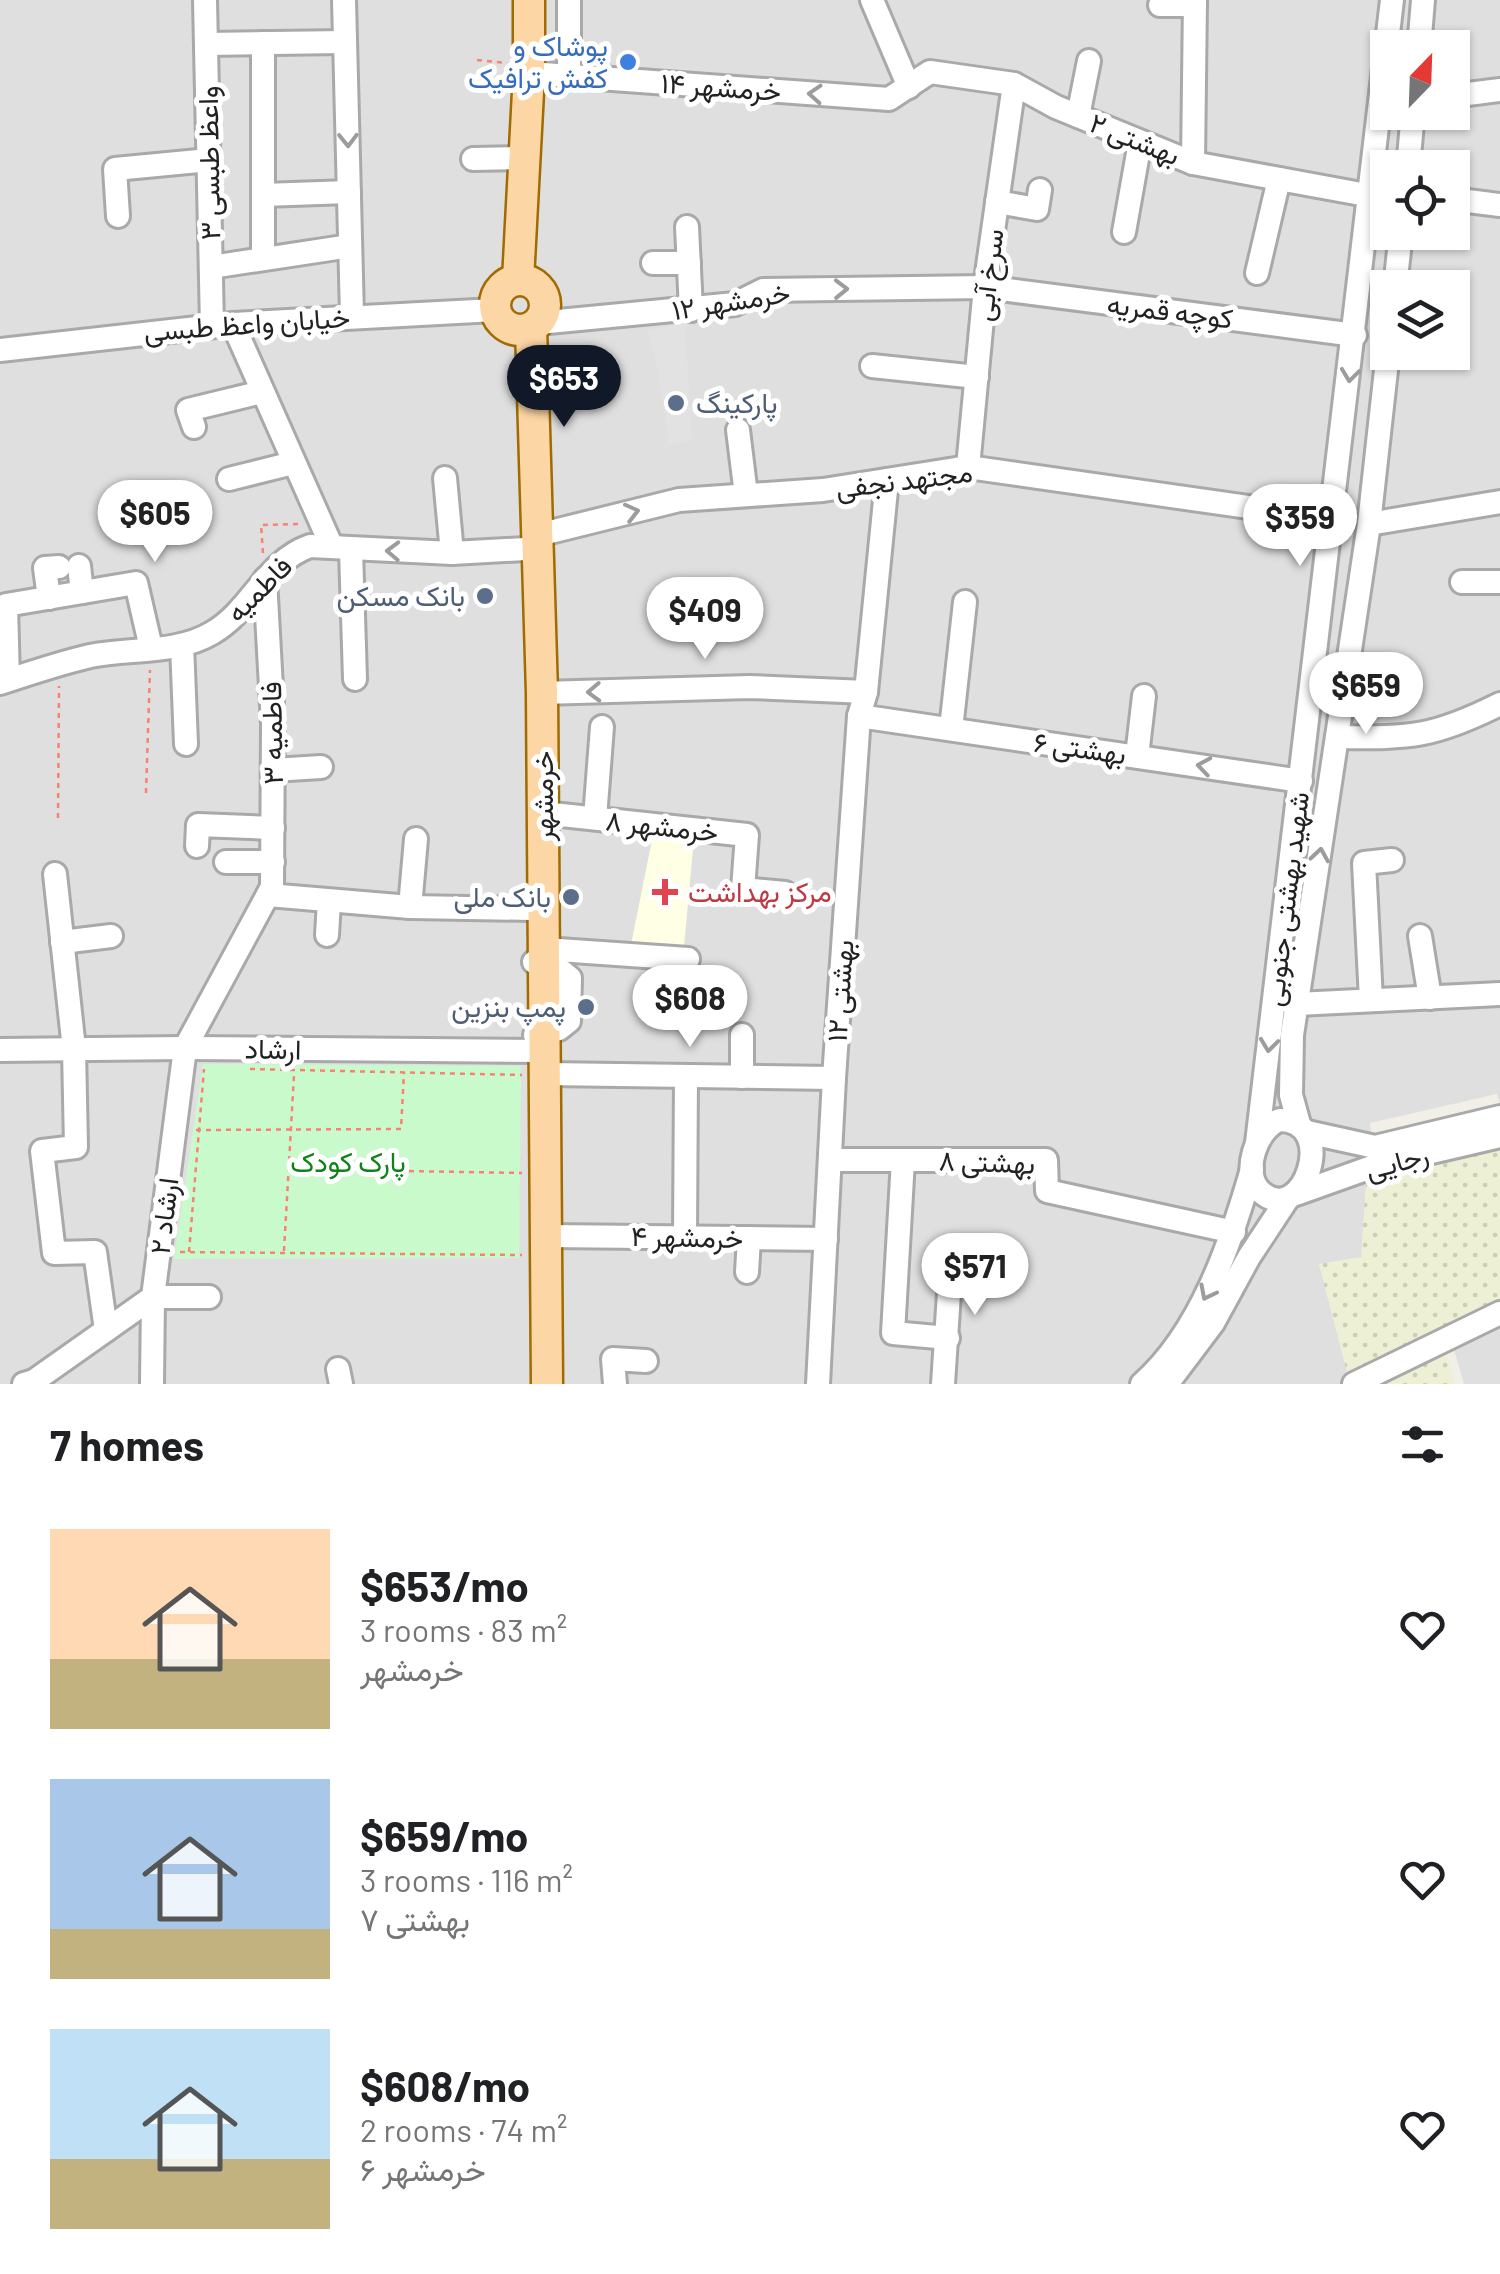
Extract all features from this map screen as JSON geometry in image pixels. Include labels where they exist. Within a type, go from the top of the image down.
[{"type":"main road","points":[[518,280],[529,70],[528,0]]},
{"type":"main road","points":[[518,280],[541,291],[545,307],[530,327],[508,327],[495,310],[502,286],[518,280]]},
{"type":"main road","name":"خرمشهر","points":[[530,327],[532,910],[540,957]]},
{"type":"main road","name":"خرمشهر","points":[[531,542],[542,693],[540,1054],[547,1384]]},
{"type":"main road","name":"خرمشهر","points":[[534,1384],[542,1246],[536,1174],[540,1054]]},
{"type":"street","name":"واعظ طبسی ۳","points":[[205,0],[211,267],[223,325]]},
{"type":"street","points":[[344,0],[352,316]]},
{"type":"street","points":[[569,0],[569,76]]},
{"type":"street","points":[[872,0],[910,87]]},
{"type":"street","name":"شهید بهشتی جنوبی","points":[[1377,150],[1392,0]]},
{"type":"street","points":[[1420,30],[1423,0]]},
{"type":"street","points":[[1160,5],[1195,2],[1192,163]]},
{"type":"street","points":[[206,44],[345,42]]},
{"type":"street","points":[[263,44],[264,258]]},
{"type":"street","points":[[1078,116],[1089,62]]},
{"type":"street","name":"خرمشهر ۱۴","points":[[529,70],[888,99],[910,87]]},
{"type":"street","name":"بهشتی ۲","points":[[910,87],[930,72],[1014,84],[1078,116],[1192,163],[1370,196]]},
{"type":"street","name":"سرخ آبی","points":[[968,467],[985,288],[1014,84]]},
{"type":"street","points":[[1470,94],[1500,90]]},
{"type":"street","points":[[1124,232],[1140,142]]},
{"type":"street","points":[[472,158],[524,158]]},
{"type":"street","points":[[118,216],[114,170],[208,160]]},
{"type":"street","points":[[1256,273],[1279,179]]},
{"type":"street","points":[[997,202],[1037,209],[1040,190]]},
{"type":"street","points":[[264,196],[349,192]]},
{"type":"street","points":[[1470,201],[1500,204]]},
{"type":"street","name":"شهید بهشتی جنوبی","points":[[1257,1143],[1370,212]]},
{"type":"street","points":[[686,227],[691,310]]},
{"type":"street","points":[[211,267],[350,246]]},
{"type":"street","points":[[653,263],[688,263]]},
{"type":"street","name":"کوچه قمریه","points":[[985,288],[1355,335]]},
{"type":"street","name":"خرمشهر ۱۲","points":[[530,327],[736,304],[763,290],[985,288]]},
{"type":"street","name":"خیابان واعظ طبسی","points":[[0,350],[223,325],[495,310]]},
{"type":"street","points":[[223,325],[262,392],[320,523],[341,548],[355,679]]},
{"type":"street","points":[[872,366],[976,376]]},
{"type":"street","name":"شهید بهشتی جنوبی","points":[[1303,1128],[1291,1095],[1292,1036],[1339,737],[1386,370]]},
{"type":"street","points":[[194,427],[188,410],[262,392]]},
{"type":"street","points":[[738,430],[746,496]]},
{"type":"street","points":[[229,478],[293,463]]},
{"type":"street","name":"مجتهد نجفی","points":[[531,542],[679,500],[823,490],[968,467],[1332,519]]},
{"type":"street","points":[[445,478],[452,552]]},
{"type":"street","name":"بهشتی ۱۲","points":[[818,1384],[834,1078],[860,716],[866,692],[888,480]]},
{"type":"street","points":[[1369,524],[1500,502]]},
{"type":"street","name":"فاطمیه","points":[[4,681],[92,656],[182,645],[211,634],[236,616],[290,553],[310,546],[452,552],[531,542]]},
{"type":"street","points":[[49,598],[45,568],[70,566],[82,592]]},
{"type":"street","name":"فاطمیه ۳","points":[[265,579],[273,770],[270,891]]},
{"type":"street","points":[[1462,582],[1500,582]]},
{"type":"street","points":[[4,681],[6,605],[136,583],[151,648]]},
{"type":"street","points":[[951,729],[965,602]]},
{"type":"street","points":[[182,645],[186,744]]},
{"type":"street","points":[[1312,684],[1345,689]]},
{"type":"street","points":[[542,693],[750,686],[866,692]]},
{"type":"street","points":[[1136,756],[1144,696]]},
{"type":"street","points":[[1339,737],[1408,738],[1452,728],[1500,704]]},
{"type":"street","name":"بهشتی ۶","points":[[860,716],[1301,781]]},
{"type":"street","points":[[595,818],[602,727]]},
{"type":"street","points":[[273,770],[321,766]]},
{"type":"street","name":"خرمشهر ۸","points":[[542,813],[747,835],[743,889],[785,893]]},
{"type":"street","points":[[197,846],[198,825],[273,828]]},
{"type":"street","points":[[410,907],[416,839]]},
{"type":"street","points":[[1371,1000],[1364,863],[1392,860]]},
{"type":"street","points":[[226,862],[273,862]]},
{"type":"street","points":[[54,874],[74,1050],[76,1146],[42,1151],[54,1253],[95,1252],[106,1330]]},
{"type":"street","points":[[185,1048],[270,891],[410,907],[532,910]]},
{"type":"street","points":[[326,935],[329,900]]},
{"type":"street","points":[[62,942],[110,936]]},
{"type":"street","points":[[1420,936],[1430,998]]},
{"type":"street","points":[[540,957],[688,959]]},
{"type":"street","points":[[1297,1004],[1500,994]]},
{"type":"street","points":[[742,1035],[742,1077]]},
{"type":"street","name":"ارشاد","points":[[0,1050],[185,1048],[295,1060],[404,1061],[540,1054],[686,1076],[834,1078]]},
{"type":"street","name":"ارشاد ۲","points":[[152,1384],[153,1297],[159,1252],[186,1130],[185,1048]]},
{"type":"street","points":[[685,1238],[686,1076]]},
{"type":"street","name":"رجایی","points":[[1303,1128],[1375,1147],[1500,1117]]},
{"type":"street","points":[[1142,1384],[1197,1312],[1234,1232],[1257,1143],[1265,1127],[1289,1120],[1303,1128],[1311,1152],[1306,1178],[1249,1258],[1213,1322],[1167,1384]]},
{"type":"street","name":"رجایی","points":[[1292,1196],[1380,1164],[1500,1136]]},
{"type":"street","name":"بهشتی ۸","points":[[830,1160],[1046,1160],[1047,1191],[1234,1232]]},
{"type":"street","points":[[903,1160],[893,1333],[948,1338]]},
{"type":"street","points":[[1252,1169],[1262,1194],[1279,1200],[1292,1196]]},
{"type":"street","name":"خرمشهر ۴","points":[[542,1246],[685,1238],[826,1238]]},
{"type":"street","points":[[747,1272],[749,1238]]},
{"type":"street","points":[[943,1384],[952,1248]]},
{"type":"street","points":[[24,1384],[34,1381],[153,1297],[208,1297]]},
{"type":"street","points":[[1354,1384],[1500,1313]]},
{"type":"street","points":[[614,1384],[614,1359],[646,1361]]},
{"type":"path","points":[[476,60],[529,70]]},
{"type":"path","points":[[265,579],[261,525],[320,523]]},
{"type":"path","points":[[146,793],[151,648]]},
{"type":"path","points":[[58,818],[60,664]]},
{"type":"path","points":[[241,1069],[295,1060],[404,1061],[540,1054]]},
{"type":"path","points":[[284,1253],[295,1060]]},
{"type":"path","points":[[186,1130],[401,1129],[404,1061]]},
{"type":"path","points":[[189,1252],[186,1130],[205,1067]]},
{"type":"path","points":[[289,1168],[536,1174]]},
{"type":"path","points":[[159,1252],[542,1246]]},
{"type":"shaded area","points":[[0,0],[1500,0],[1500,1104],[1497,1094],[1370,1123],[1377,1189],[1359,1384],[0,1384]]},
{"type":"shaded area","name":"پارکینگ","points":[[685,324],[692,440],[669,446],[657,366],[647,330]]},
{"type":"shaded area","name":"مرکز بهداشت","points":[[653,835],[694,839],[684,946],[631,945]]},
{"type":"shaded area","points":[[1500,1150],[1500,1319],[1443,1340],[1455,1384],[1350,1384],[1319,1264],[1361,1257],[1366,1183]]},
{"type":"shaded area","points":[[1500,1328],[1500,1384],[1464,1384],[1453,1346]]},
{"type":"green space","name":"پارک کودک","points":[[203,1064],[521,1066],[519,1258],[174,1259]]},
{"type":"place","name":"پوشاک و کفش ترافیک","points":[[628,62]]},
{"type":"place","name":"پارکینگ","points":[[676,403]]},
{"type":"place","name":"بانک مسکن","points":[[485,596]]},
{"type":"place","name":"مرکز بهداشت","points":[[665,892]]},
{"type":"place","name":"بانک ملی","points":[[571,897]]},
{"type":"place","name":"پمپ بنزین","points":[[586,1007]]}]
